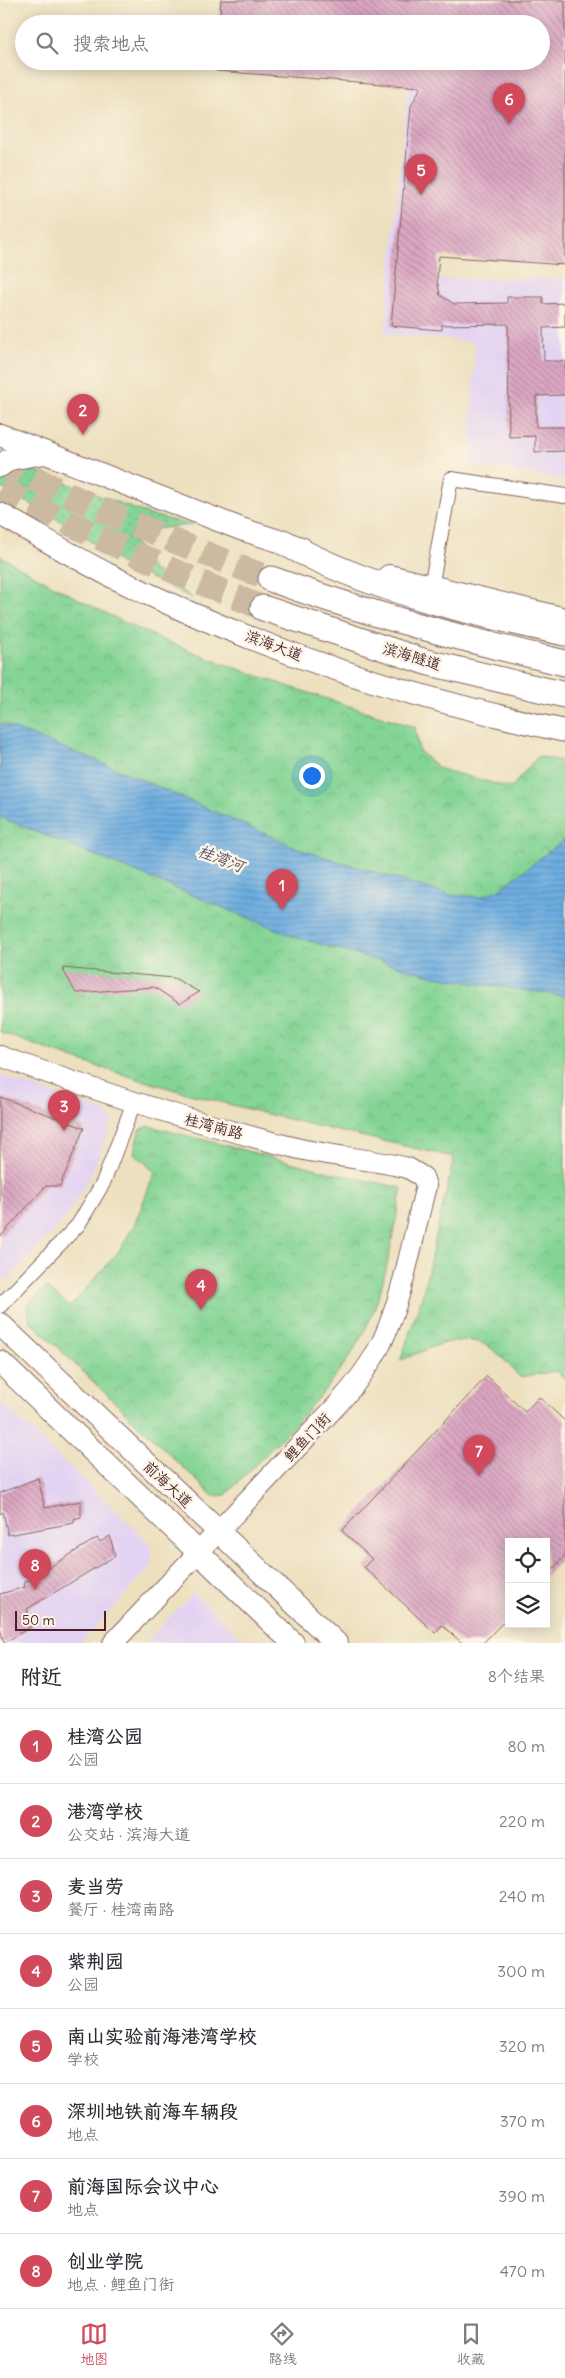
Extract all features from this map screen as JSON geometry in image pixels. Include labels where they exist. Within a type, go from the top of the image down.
[{"type":"highway","points":[[283,542],[324,564],[355,576],[488,615],[565,633]]},
{"type":"highway","name":"滨海隧道","points":[[271,579],[330,601],[396,621],[470,641],[565,662]]},
{"type":"highway","name":"滨海隧道","points":[[262,608],[426,662],[565,695]]},
{"type":"main road","points":[[0,435],[241,529],[431,587],[565,619]]},
{"type":"main road","points":[[0,466],[10,459],[45,453]]},
{"type":"main road","name":"滨海大道","points":[[0,506],[10,520],[109,574],[189,612],[256,639],[382,683],[508,718],[565,731]]},
{"type":"main road","name":"前海大道","points":[[0,1324],[336,1643]]},
{"type":"main road","name":"前海大道","points":[[0,1362],[293,1643]]},
{"type":"street","points":[[431,587],[451,479],[565,496]]},
{"type":"street","name":"桂湾南路","points":[[0,1056],[134,1102],[301,1149],[408,1168],[423,1177],[426,1186]]},
{"type":"street","points":[[0,1306],[62,1243],[82,1218],[113,1162],[134,1102]]},
{"type":"street","name":"鲤鱼门街","points":[[113,1643],[339,1403],[370,1363],[380,1345],[393,1312],[426,1186]]},
{"type":"shaded area","points":[[427,70],[441,70],[452,110],[437,279],[565,279],[565,480],[470,464],[475,342],[385,333],[408,86]]},
{"type":"shaded area","points":[[0,1075],[106,1112],[112,1122],[92,1173],[65,1219],[8,1279],[0,1278]]},
{"type":"shaded area","points":[[0,1401],[149,1542],[153,1564],[81,1643],[0,1643]]},
{"type":"shaded area","points":[[193,1593],[246,1643],[145,1643]]},
{"type":"green space","points":[[20,465],[150,515],[193,525],[153,529],[139,534],[135,543],[151,568],[192,598],[120,563],[71,527],[0,487],[0,467]]},
{"type":"green space","points":[[0,556],[61,590],[144,632],[258,676],[415,727],[419,751],[440,769],[511,788],[538,756],[565,762],[565,1379],[557,1371],[520,1377],[502,1357],[489,1347],[467,1340],[432,1347],[400,1361],[422,1297],[454,1157],[282,1118],[167,1088],[111,1071],[0,1032]]},
{"type":"green space","points":[[149,1126],[337,1174],[402,1188],[390,1252],[378,1300],[360,1340],[327,1387],[287,1432],[226,1495],[213,1496],[31,1322],[27,1305],[46,1287],[70,1307],[120,1250],[135,1223],[155,1172],[134,1153],[139,1130]]},
{"type":"water","name":"桂湾河","points":[[0,723],[110,766],[302,850],[450,895],[480,897],[499,890],[565,839],[565,996],[459,981],[418,972],[295,937],[0,817]]},
{"type":"building","points":[[221,0],[565,0],[565,265],[439,256],[437,279],[440,295],[454,304],[507,303],[507,297],[543,297],[543,304],[565,303],[565,327],[543,328],[544,361],[565,361],[565,395],[536,396],[536,427],[565,427],[565,451],[535,452],[535,436],[509,437],[508,324],[442,325],[442,330],[391,326],[411,106],[421,87],[216,71],[550,70],[550,15],[220,15]]},
{"type":"building","points":[[62,968],[174,978],[199,992],[180,1004],[154,987],[76,993]]},
{"type":"building","points":[[0,1097],[84,1128],[60,1186],[46,1186],[0,1237]]},
{"type":"building","points":[[487,1376],[525,1412],[539,1397],[565,1421],[565,1556],[550,1572],[550,1538],[505,1538],[505,1620],[483,1643],[462,1643],[442,1625],[435,1633],[364,1567],[372,1559],[342,1531]]},
{"type":"building","points":[[38,1478],[45,1508],[81,1501],[81,1517],[74,1519],[74,1523],[8,1535],[3,1512],[0,1514],[0,1493]]},
{"type":"building","points":[[110,1536],[115,1556],[27,1609],[32,1626],[4,1643],[0,1628],[0,1594],[25,1587],[24,1583],[97,1538],[100,1542]]},
{"type":"tunnel","points":[[0,462],[134,524],[271,579]]},
{"type":"tunnel","points":[[0,489],[130,552],[263,608]]},
{"type":"place","name":"深圳地铁前海车辆段","points":[[509,124]]},
{"type":"place","name":"南山实验前海港湾学校","points":[[421,195]]},
{"type":"place","name":"港湾学校","points":[[83,435]]},
{"type":"place","name":"桂湾公园","points":[[282,910]]},
{"type":"place","name":"麦当劳","points":[[64,1131]]},
{"type":"place","name":"紫荆园","points":[[201,1310]]},
{"type":"place","name":"前海国际会议中心","points":[[479,1476]]},
{"type":"place","name":"创业学院","points":[[35,1590]]}]
